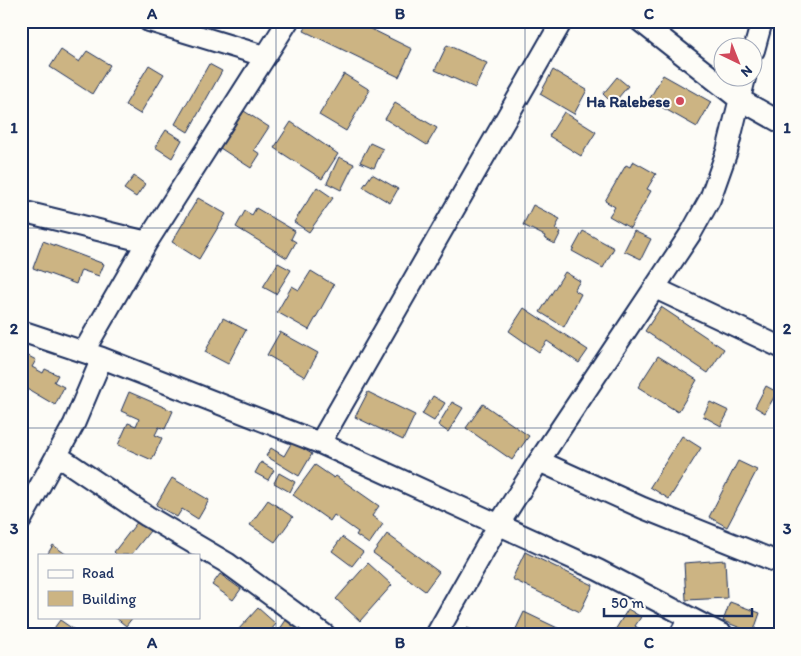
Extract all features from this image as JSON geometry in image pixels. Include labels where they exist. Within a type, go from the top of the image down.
[{"type":"street","points":[[149,21],[264,56]]},
{"type":"street","points":[[21,520],[58,456],[93,355],[147,242],[288,21]]},
{"type":"street","points":[[320,442],[562,21]]},
{"type":"street","points":[[640,21],[739,99],[780,122]]},
{"type":"street","points":[[757,38],[762,21]]},
{"type":"street","points":[[436,635],[498,524],[691,234],[710,199],[727,151],[742,88]]},
{"type":"street","points":[[21,211],[147,242]]},
{"type":"street","points":[[655,288],[780,347]]},
{"type":"street","points":[[21,331],[93,355],[210,402],[320,442],[598,570],[684,626],[722,635]]},
{"type":"street","points":[[58,456],[147,516],[227,563],[325,635]]},
{"type":"street","points":[[539,460],[643,508],[780,563]]},
{"type":"building","points":[[309,21],[355,21],[412,49],[399,77],[304,31]]},
{"type":"building","points":[[447,45],[487,63],[475,88],[435,70]]},
{"type":"building","points":[[61,50],[79,62],[87,51],[110,65],[92,94],[50,67]]},
{"type":"building","points":[[209,64],[222,71],[188,132],[175,124]]},
{"type":"building","points":[[149,65],[164,74],[140,114],[125,105]]},
{"type":"building","points":[[553,70],[587,90],[574,114],[540,94]]},
{"type":"building","points":[[344,74],[370,90],[346,131],[319,115]]},
{"type":"building","name":"Ha Ralebese","points":[[663,75],[711,102],[697,127],[649,100]]},
{"type":"building","points":[[617,77],[628,86],[613,104],[603,94]]},
{"type":"building","points":[[395,103],[437,128],[427,145],[385,119]]},
{"type":"building","points":[[244,111],[269,127],[254,150],[260,154],[251,168],[220,148]]},
{"type":"building","points":[[564,112],[596,132],[581,156],[549,136]]},
{"type":"building","points":[[291,122],[338,154],[322,179],[274,148]]},
{"type":"building","points":[[166,130],[182,140],[172,158],[155,147]]},
{"type":"building","points":[[370,143],[383,149],[374,168],[360,162]]},
{"type":"building","points":[[339,157],[354,164],[341,190],[327,183]]},
{"type":"building","points":[[633,161],[656,174],[647,189],[651,191],[630,228],[609,216],[615,207],[605,201],[626,165],[630,167]]},
{"type":"building","points":[[372,174],[398,189],[390,203],[363,187]]},
{"type":"building","points":[[134,176],[145,184],[136,197],[124,189]]},
{"type":"building","points":[[317,187],[333,198],[309,232],[294,222]]},
{"type":"building","points":[[198,198],[226,214],[199,259],[172,242]]},
{"type":"building","points":[[533,205],[560,219],[555,229],[561,232],[555,244],[544,238],[545,236],[523,225]]},
{"type":"building","points":[[256,208],[295,231],[291,239],[296,242],[287,258],[236,227],[245,211],[252,215]]},
{"type":"building","points":[[583,231],[614,248],[603,268],[572,251]]},
{"type":"building","points":[[634,231],[651,239],[641,259],[624,251]]},
{"type":"building","points":[[43,241],[104,264],[99,276],[81,270],[76,284],[33,268]]},
{"type":"building","points":[[278,263],[291,270],[276,294],[263,287]]},
{"type":"building","points":[[311,271],[334,285],[309,330],[277,312],[292,286],[299,290]]},
{"type":"building","points":[[565,272],[580,281],[574,290],[581,294],[564,327],[540,312]]},
{"type":"building","points":[[661,307],[724,349],[708,373],[645,331]]},
{"type":"building","points":[[524,308],[588,350],[579,363],[547,341],[539,352],[509,331]]},
{"type":"building","points":[[223,318],[246,330],[228,364],[205,352]]},
{"type":"building","points":[[280,332],[318,353],[305,377],[267,355]]},
{"type":"building","points":[[21,352],[36,360],[32,367],[43,373],[45,369],[58,375],[54,382],[64,387],[55,405],[21,385]]},
{"type":"building","points":[[658,356],[697,380],[678,412],[638,387]]},
{"type":"building","points":[[766,386],[777,392],[765,413],[755,407]]},
{"type":"building","points":[[129,392],[173,411],[165,429],[159,427],[155,435],[162,438],[152,460],[118,445],[128,423],[136,426],[139,419],[121,411]]},
{"type":"building","points":[[368,392],[415,415],[403,440],[355,417]]},
{"type":"building","points":[[433,396],[445,403],[434,421],[422,414]]},
{"type":"building","points":[[452,402],[463,408],[448,432],[438,425]]},
{"type":"building","points":[[710,402],[729,411],[721,426],[703,416]]},
{"type":"building","points":[[483,404],[529,436],[512,460],[466,428]]},
{"type":"building","points":[[682,436],[701,448],[669,499],[650,487]]},
{"type":"building","points":[[292,442],[312,454],[299,476],[266,456],[271,448],[284,456]]},
{"type":"building","points":[[738,461],[757,470],[727,527],[709,517]]},
{"type":"building","points":[[261,462],[274,470],[268,480],[255,473]]},
{"type":"building","points":[[315,465],[334,478],[336,476],[379,506],[372,516],[383,524],[369,544],[356,535],[358,532],[334,515],[330,521],[293,495]]},
{"type":"building","points":[[279,473],[295,482],[290,492],[274,483]]},
{"type":"building","points":[[172,478],[209,500],[198,519],[182,509],[177,517],[156,505]]},
{"type":"building","points":[[268,500],[293,517],[275,542],[250,525]]},
{"type":"building","points":[[138,521],[150,531],[132,554],[116,554],[114,552]]},
{"type":"building","points":[[780,528],[780,543],[774,541]]},
{"type":"building","points":[[387,534],[439,572],[425,591],[373,553]]},
{"type":"building","points":[[342,537],[363,552],[352,566],[332,551]]},
{"type":"building","points":[[53,545],[66,554],[48,554]]},
{"type":"building","points":[[525,552],[593,585],[580,612],[512,579]]},
{"type":"building","points":[[725,560],[727,598],[686,600],[684,563]]},
{"type":"building","points":[[368,563],[392,585],[360,621],[336,599]]},
{"type":"building","points":[[220,574],[241,589],[233,600],[212,585]]},
{"type":"building","points":[[730,602],[760,613],[753,633],[723,621]]},
{"type":"building","points":[[258,608],[276,624],[267,635],[252,633],[243,635],[238,630]]},
{"type":"building","points":[[628,609],[641,617],[635,626],[649,635],[612,635]]},
{"type":"building","points":[[524,612],[568,633],[567,635],[513,635]]},
{"type":"building","points":[[116,618],[132,618],[126,626]]},
{"type":"building","points":[[60,620],[76,631],[73,635],[49,635]]},
{"type":"building","points":[[286,620],[302,631],[300,635],[276,635]]},
{"type":"building","points":[[467,628],[486,635],[465,635]]},
{"type":"place","name":"Ha Ralebese","points":[[680,101]]}]
